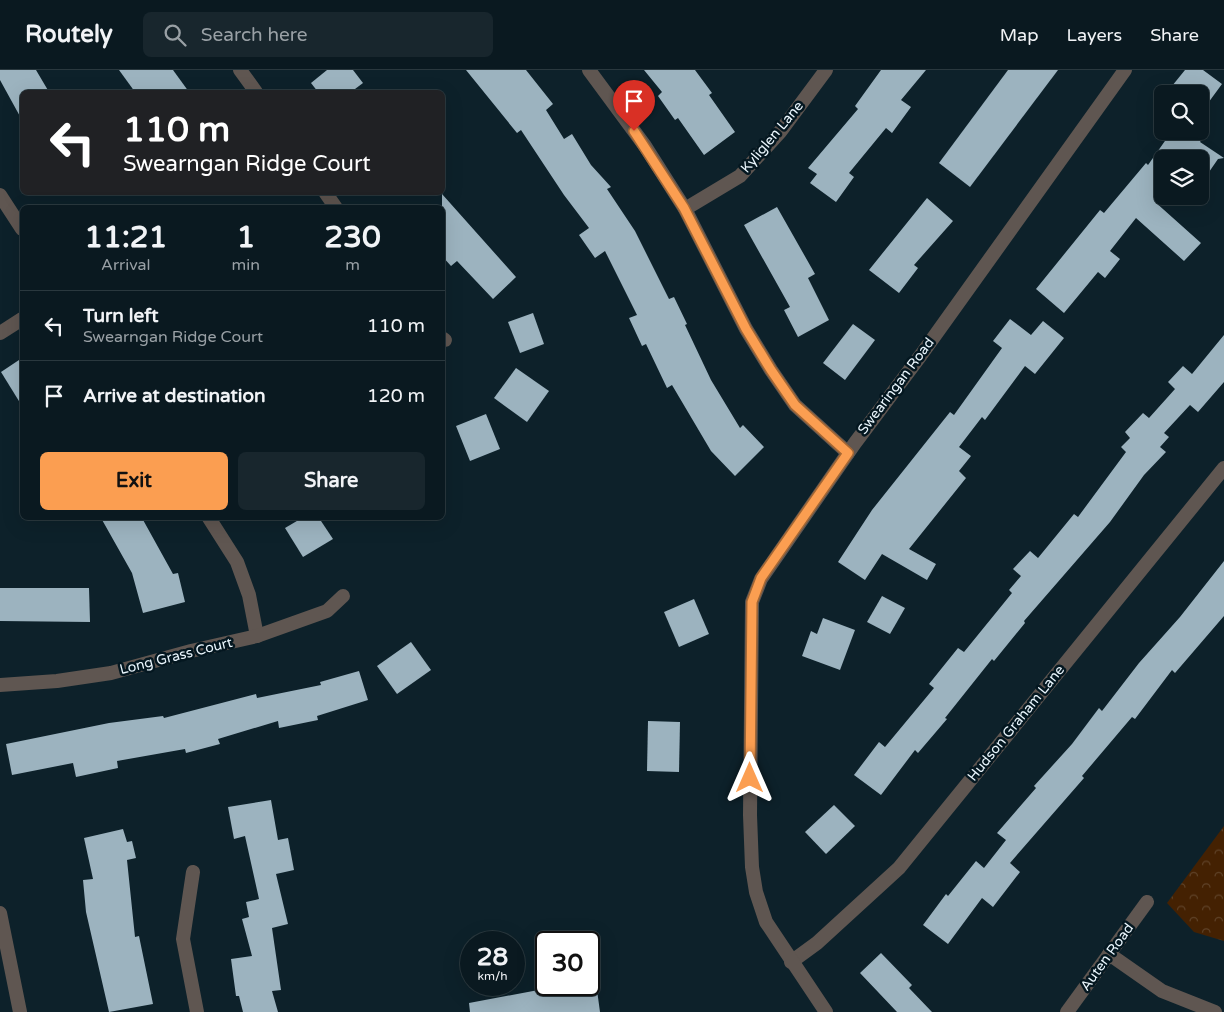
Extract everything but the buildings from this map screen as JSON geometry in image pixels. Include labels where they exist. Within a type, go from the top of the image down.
[{"type":"street","points":[[240,70],[255,90]]},
{"type":"street","points":[[589,70],[645,146],[684,208],[746,329],[771,370],[795,405],[848,453]]},
{"type":"street","name":"Kyliglen Lane","points":[[684,208],[740,176],[780,132],[826,70]]},
{"type":"street","name":"Swearingan Road","points":[[826,1012],[766,922],[756,892],[752,867],[750,815],[752,602],[761,578],[848,453],[921,355],[1125,70]]},
{"type":"street","points":[[0,195],[20,226]]},
{"type":"street","points":[[0,333],[20,320]]},
{"type":"street","name":"Hudson Graham Lane","points":[[792,962],[816,943],[899,868],[1224,468]]},
{"type":"street","points":[[210,520],[237,562],[250,595],[257,636]]},
{"type":"street","name":"Long Grass Court","points":[[0,685],[57,681],[111,673],[191,651],[257,636],[327,611],[343,596]]},
{"type":"street","points":[[193,872],[183,940],[197,1012]]},
{"type":"street","name":"Auten Road","points":[[1067,1012],[1148,902]]},
{"type":"street","points":[[0,914],[20,1012]]},
{"type":"street","points":[[1109,954],[1162,991],[1215,1012]]},
{"type":"green space","points":[[1224,826],[1224,941],[1194,932],[1167,903]]},
{"type":"route","points":[[634,131],[684,208],[746,329],[771,370],[795,405],[848,453],[761,578],[752,602],[750,778]]}]
